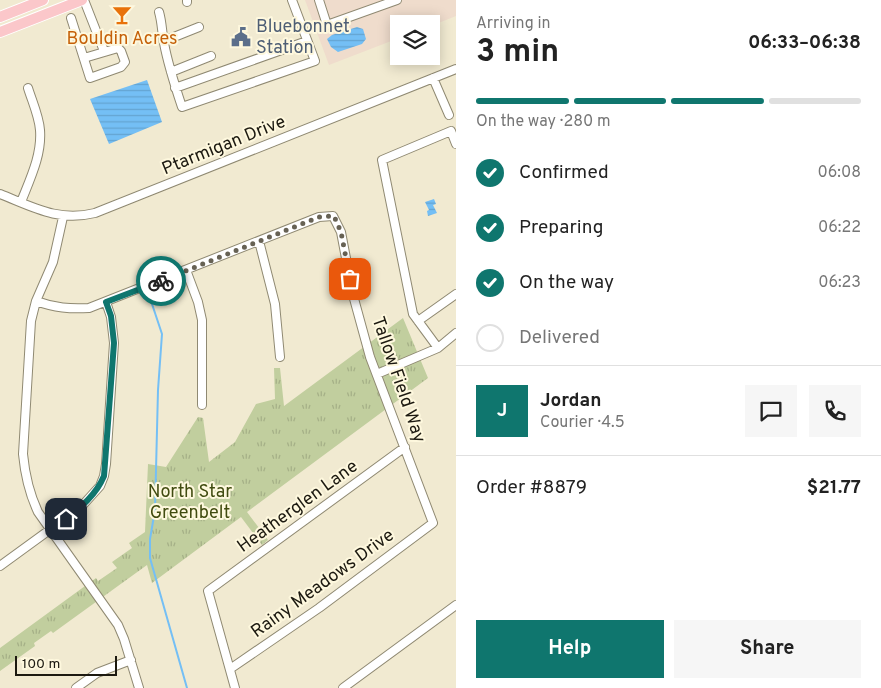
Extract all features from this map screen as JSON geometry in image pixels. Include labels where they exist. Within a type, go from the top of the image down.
[{"type":"main road","points":[[0,17],[43,0]]},
{"type":"main road","points":[[0,32],[83,0]]},
{"type":"street","points":[[83,0],[104,52]]},
{"type":"street","points":[[160,12],[171,72],[182,107],[314,61],[292,0]]},
{"type":"street","points":[[319,0],[328,25],[397,0]]},
{"type":"street","points":[[71,18],[90,78],[124,65],[123,55],[118,48],[84,58]]},
{"type":"street","points":[[164,41],[199,27]]},
{"type":"street","points":[[175,88],[307,41]]},
{"type":"street","points":[[171,72],[211,56]]},
{"type":"street","name":"Ptarmigan Drive","points":[[0,194],[63,217],[80,217],[95,213],[456,69]]},
{"type":"street","points":[[433,78],[449,115]]},
{"type":"street","points":[[21,202],[37,159],[40,139],[40,128],[28,88]]},
{"type":"street","points":[[438,348],[413,314],[382,160],[451,131],[456,144]]},
{"type":"street","name":"Tallow Field Way","points":[[259,241],[319,217],[334,216],[341,232],[370,357],[433,523]]},
{"type":"street","points":[[63,217],[53,262],[36,301],[31,320],[23,454],[24,468],[32,498],[50,530],[118,625],[139,688]]},
{"type":"street","points":[[36,301],[53,307],[70,309],[89,308],[259,241],[275,304],[280,356]]},
{"type":"street","points":[[186,270],[198,302],[202,320],[202,406]]},
{"type":"street","points":[[418,321],[456,294]]},
{"type":"street","points":[[0,566],[50,530],[91,497],[100,486],[104,476],[114,343],[111,316],[106,302]]},
{"type":"street","points":[[377,374],[438,348],[456,333]]},
{"type":"street","name":"Heatherglen Lane","points":[[230,669],[208,591],[405,447]]},
{"type":"street","name":"Rainy Meadows Drive","points":[[230,669],[319,608],[433,523]]},
{"type":"street","points":[[342,688],[456,605]]},
{"type":"street","points":[[76,688],[97,673],[131,660]]},
{"type":"street","points":[[230,669],[236,688]]},
{"type":"shaded area","points":[[305,0],[456,0],[456,16],[440,22],[440,15],[390,15],[390,41],[329,65]]},
{"type":"green space","name":"North Star Greenbelt","points":[[403,318],[428,378],[247,512],[268,540],[262,545],[241,517],[152,583],[147,565],[53,633],[51,631],[34,643],[35,646],[0,671],[0,648],[96,578],[98,581],[117,568],[112,562],[132,548],[129,543],[145,532],[148,464],[166,467],[198,417],[203,418],[209,462],[235,442],[256,404],[275,399],[274,368],[280,368],[284,406]]},
{"type":"water","points":[[357,27],[363,29],[366,39],[362,44],[338,52],[331,47],[327,39],[332,35]]},
{"type":"water","points":[[147,80],[162,122],[109,144],[90,99]]},
{"type":"water","points":[[434,199],[436,204],[433,205],[437,213],[428,216],[427,211],[429,210],[425,202]]},
{"type":"waterway","points":[[149,295],[162,334],[158,390],[155,510],[150,539],[150,558],[187,688]]},
{"type":"way so far","points":[[161,281],[319,217],[334,216],[341,232],[350,279]]},
{"type":"place","name":"Bouldin Acres","points":[[122,15]]},
{"type":"place","name":"Bluebonnet Station","points":[[241,37]]},
{"type":"route","points":[[66,519],[91,497],[100,486],[104,476],[114,343],[114,331],[106,302],[161,281]]}]
